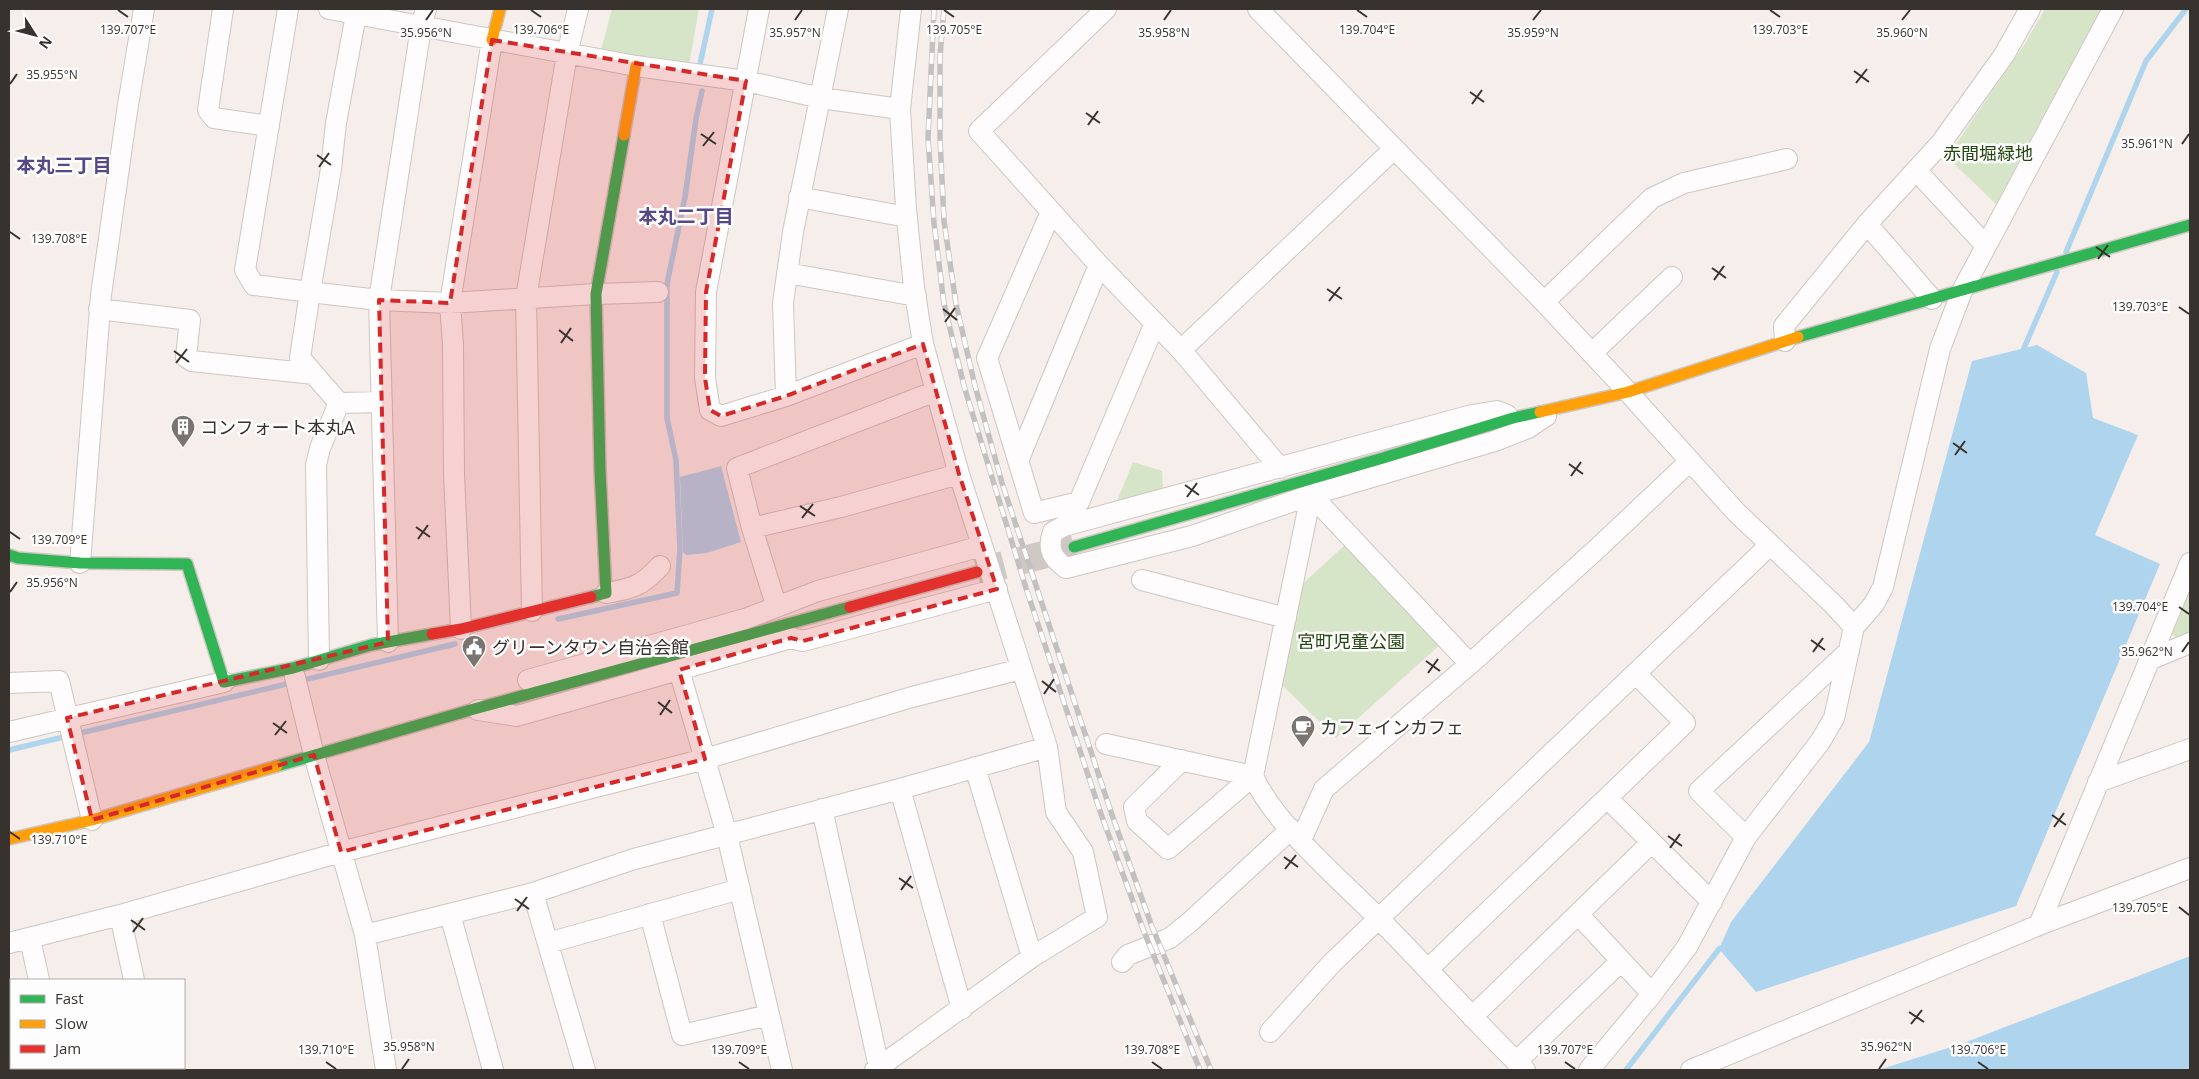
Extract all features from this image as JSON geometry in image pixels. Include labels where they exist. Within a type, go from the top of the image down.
[{"type":"street","points":[[80,563],[99,309],[127,111],[144,9]]},
{"type":"street","points":[[223,9],[208,110],[214,118],[269,126]]},
{"type":"street","points":[[288,9],[245,270],[254,285],[379,300],[450,303],[658,292]]},
{"type":"street","points":[[329,9],[424,18],[492,40],[636,66],[746,81],[821,98],[900,109]]},
{"type":"street","points":[[461,629],[454,474],[453,345],[450,303],[492,40],[500,9]]},
{"type":"street","points":[[532,611],[526,298],[567,54],[578,9]]},
{"type":"street","points":[[759,9],[706,292],[705,378],[710,410],[721,416],[786,396],[924,344]]},
{"type":"street","points":[[786,396],[783,304],[787,272],[800,197],[838,9]]},
{"type":"street","points":[[822,809],[877,1069],[1032,957],[1098,917],[1083,852],[1056,812],[1047,747],[959,474],[924,344],[916,296],[907,217],[900,109],[910,9]]},
{"type":"street","points":[[1106,9],[979,131],[1099,265],[1181,350],[1280,468]]},
{"type":"street","points":[[1258,9],[1544,302],[1736,512],[1836,606],[1854,627]]},
{"type":"street","points":[[1786,341],[1784,326],[1867,224],[1941,143],[2004,55],[2030,9]]},
{"type":"street","points":[[1589,1070],[1652,994],[1687,947],[1746,837],[1820,742],[1834,718],[1854,627],[1874,604],[1883,587],[1940,349],[1962,292],[2113,9]]},
{"type":"street","points":[[339,403],[300,358],[331,169],[336,123],[357,12]]},
{"type":"street","points":[[388,642],[379,300],[424,18]]},
{"type":"street","points":[[606,593],[600,470],[596,294],[636,66]]},
{"type":"street","points":[[1181,350],[1394,149]]},
{"type":"street","points":[[1544,302],[1652,198],[1684,183],[1787,158]]},
{"type":"street","points":[[1916,170],[1986,246]]},
{"type":"street","points":[[800,197],[907,217]]},
{"type":"street","points":[[1051,212],[988,358],[1034,513],[1079,502],[1155,324]]},
{"type":"street","points":[[1867,224],[1932,299]]},
{"type":"street","points":[[1074,546],[1383,458],[1513,418],[1628,392],[1786,341],[2190,225]]},
{"type":"street","points":[[1018,460],[1099,265]]},
{"type":"street","points":[[787,272],[916,296]]},
{"type":"street","points":[[1592,353],[1672,277]]},
{"type":"street","points":[[99,309],[190,320],[186,357],[192,361],[314,374]]},
{"type":"street","points":[[776,605],[752,528],[737,468],[936,391]]},
{"type":"street","points":[[339,403],[382,402]]},
{"type":"street","points":[[319,660],[316,465],[320,448],[339,403]]},
{"type":"street","points":[[1513,418],[1497,411],[1472,415],[1064,526],[1053,532],[1049,543],[1055,560],[1066,568],[1192,536],[1311,495],[1495,441],[1528,428],[1562,406]]},
{"type":"street","points":[[1122,962],[1128,955],[1170,938],[1296,834],[1324,788],[1470,664],[1690,461]]},
{"type":"street","points":[[752,528],[841,507],[959,474]]},
{"type":"street","points":[[1182,760],[1134,807],[1137,821],[1168,849],[1253,776],[1311,495]]},
{"type":"street","points":[[1311,495],[1470,664]]},
{"type":"street","points":[[1270,1032],[1332,963],[1770,545]]},
{"type":"street","points":[[453,715],[483,697],[514,684],[745,618],[776,605],[880,573],[982,546]]},
{"type":"street","points":[[9,555],[18,558],[80,563],[187,564],[224,682]]},
{"type":"street","points":[[2039,925],[2190,563]]},
{"type":"street","points":[[9,732],[70,730],[224,682],[388,642],[461,629],[606,593],[630,589],[647,581],[660,566]]},
{"type":"street","points":[[9,839],[92,820],[474,709],[977,572]]},
{"type":"street","points":[[1142,580],[1286,618]]},
{"type":"street","points":[[474,709],[517,716],[790,638],[803,642],[997,589]]},
{"type":"street","points":[[2151,659],[2190,644]]},
{"type":"street","points":[[1746,837],[1699,791],[1849,651]]},
{"type":"street","points":[[9,943],[120,915],[340,852],[705,759],[903,700],[1021,669]]},
{"type":"street","points":[[679,670],[727,835],[782,1070]]},
{"type":"street","points":[[1428,969],[1684,723],[1636,674]]},
{"type":"street","points":[[295,677],[340,852],[365,935],[386,1070]]},
{"type":"street","points":[[9,683],[58,681],[92,820]]},
{"type":"street","points":[[1106,744],[1253,776],[1266,800],[1296,834],[1520,1066],[1621,961]]},
{"type":"street","points":[[365,935],[533,893],[634,859],[900,789],[1047,747]]},
{"type":"street","points":[[2098,782],[2190,749]]},
{"type":"street","points":[[975,767],[1032,957]]},
{"type":"street","points":[[900,789],[962,1009]]},
{"type":"street","points":[[1608,798],[1712,902]]},
{"type":"street","points":[[1472,1018],[1651,843]]},
{"type":"street","points":[[1691,1070],[2039,925],[2190,868]]},
{"type":"street","points":[[548,943],[740,889]]},
{"type":"street","points":[[533,893],[585,1070]]},
{"type":"street","points":[[450,914],[493,1070]]},
{"type":"street","points":[[650,914],[682,1035],[769,1015]]},
{"type":"street","points":[[1578,914],[1652,994]]},
{"type":"street","points":[[120,915],[134,979]]},
{"type":"street","points":[[30,939],[40,979]]},
{"type":"highlighted area","points":[[492,40],[746,81],[706,292],[705,378],[710,410],[721,416],[786,396],[923,344],[959,474],[997,589],[803,641],[791,638],[679,670],[705,759],[341,852],[314,755],[92,820],[67,718],[388,642],[379,300],[450,303]]},
{"type":"green space","points":[[612,9],[699,9],[689,65],[601,50]]},
{"type":"green space","name":"赤間堀緑地","points":[[2045,9],[2101,9],[1996,204],[1947,157],[2024,45]]},
{"type":"green space","points":[[1133,462],[1162,471],[1163,489],[1117,501]]},
{"type":"green space","name":"宮町児童公園","points":[[1345,545],[1441,644],[1336,738],[1278,681],[1299,587]]},
{"type":"green space","points":[[2190,575],[2190,634],[2177,639],[2168,630]]},
{"type":"water","points":[[2037,345],[2086,373],[2093,418],[2138,435],[2095,535],[2160,564],[2016,906],[1756,992],[1719,949],[1731,922],[1869,742],[1972,361]]},
{"type":"water","points":[[721,466],[741,542],[707,553],[686,555],[683,552],[680,477]]},
{"type":"water","points":[[2190,956],[2190,1070],[1878,1070],[1961,1044]]},
{"type":"waterway","points":[[700,64],[712,9]]},
{"type":"waterway","points":[[2066,252],[2146,61],[2186,9]]},
{"type":"waterway","points":[[558,619],[677,593],[680,549],[676,460],[667,418],[667,284],[685,197],[702,91]]},
{"type":"waterway","points":[[2021,355],[2057,272]]},
{"type":"waterway","points":[[9,750],[455,644]]},
{"type":"waterway","points":[[1626,1070],[1719,949],[1725,946]]},
{"type":"tunnel","points":[[977,572],[1074,547]]},
{"type":"railway","points":[[934,9],[928,138],[934,223],[944,304],[964,386],[1026,588],[1101,814],[1143,929],[1200,1070]]},
{"type":"railway","points":[[944,9],[940,56],[940,138],[944,221],[956,304],[975,386],[1002,483],[1111,812],[1151,924],[1211,1070]]},
{"type":"traffic: fast","points":[[591,597],[606,593],[600,470],[596,294],[624,135]]},
{"type":"traffic: fast","points":[[1798,337],[2190,225]]},
{"type":"traffic: fast","points":[[1074,547],[1383,458],[1513,418],[1540,412]]},
{"type":"traffic: fast","points":[[9,555],[18,558],[80,563],[187,564],[224,682],[293,668],[371,645],[432,634]]},
{"type":"traffic: fast","points":[[277,766],[474,709],[850,607]]},
{"type":"traffic: slow","points":[[492,40],[500,9]]},
{"type":"traffic: slow","points":[[624,135],[636,66]]},
{"type":"traffic: slow","points":[[1540,412],[1628,392],[1798,337]]},
{"type":"traffic: slow","points":[[9,839],[92,820],[277,766]]},
{"type":"traffic: jam","points":[[850,607],[977,572]]},
{"type":"traffic: jam","points":[[432,634],[461,629],[591,597]]},
{"type":"place","name":"コンフォート本丸A","points":[[183,448]]},
{"type":"place","name":"グリーンタウン自治会館","points":[[474,668]]},
{"type":"place","name":"カフェインカフェ","points":[[1303,748]]},
{"type":"district","name":"本丸三丁目","points":[[64,165]]},
{"type":"district","name":"本丸二丁目","points":[[686,216]]}]
